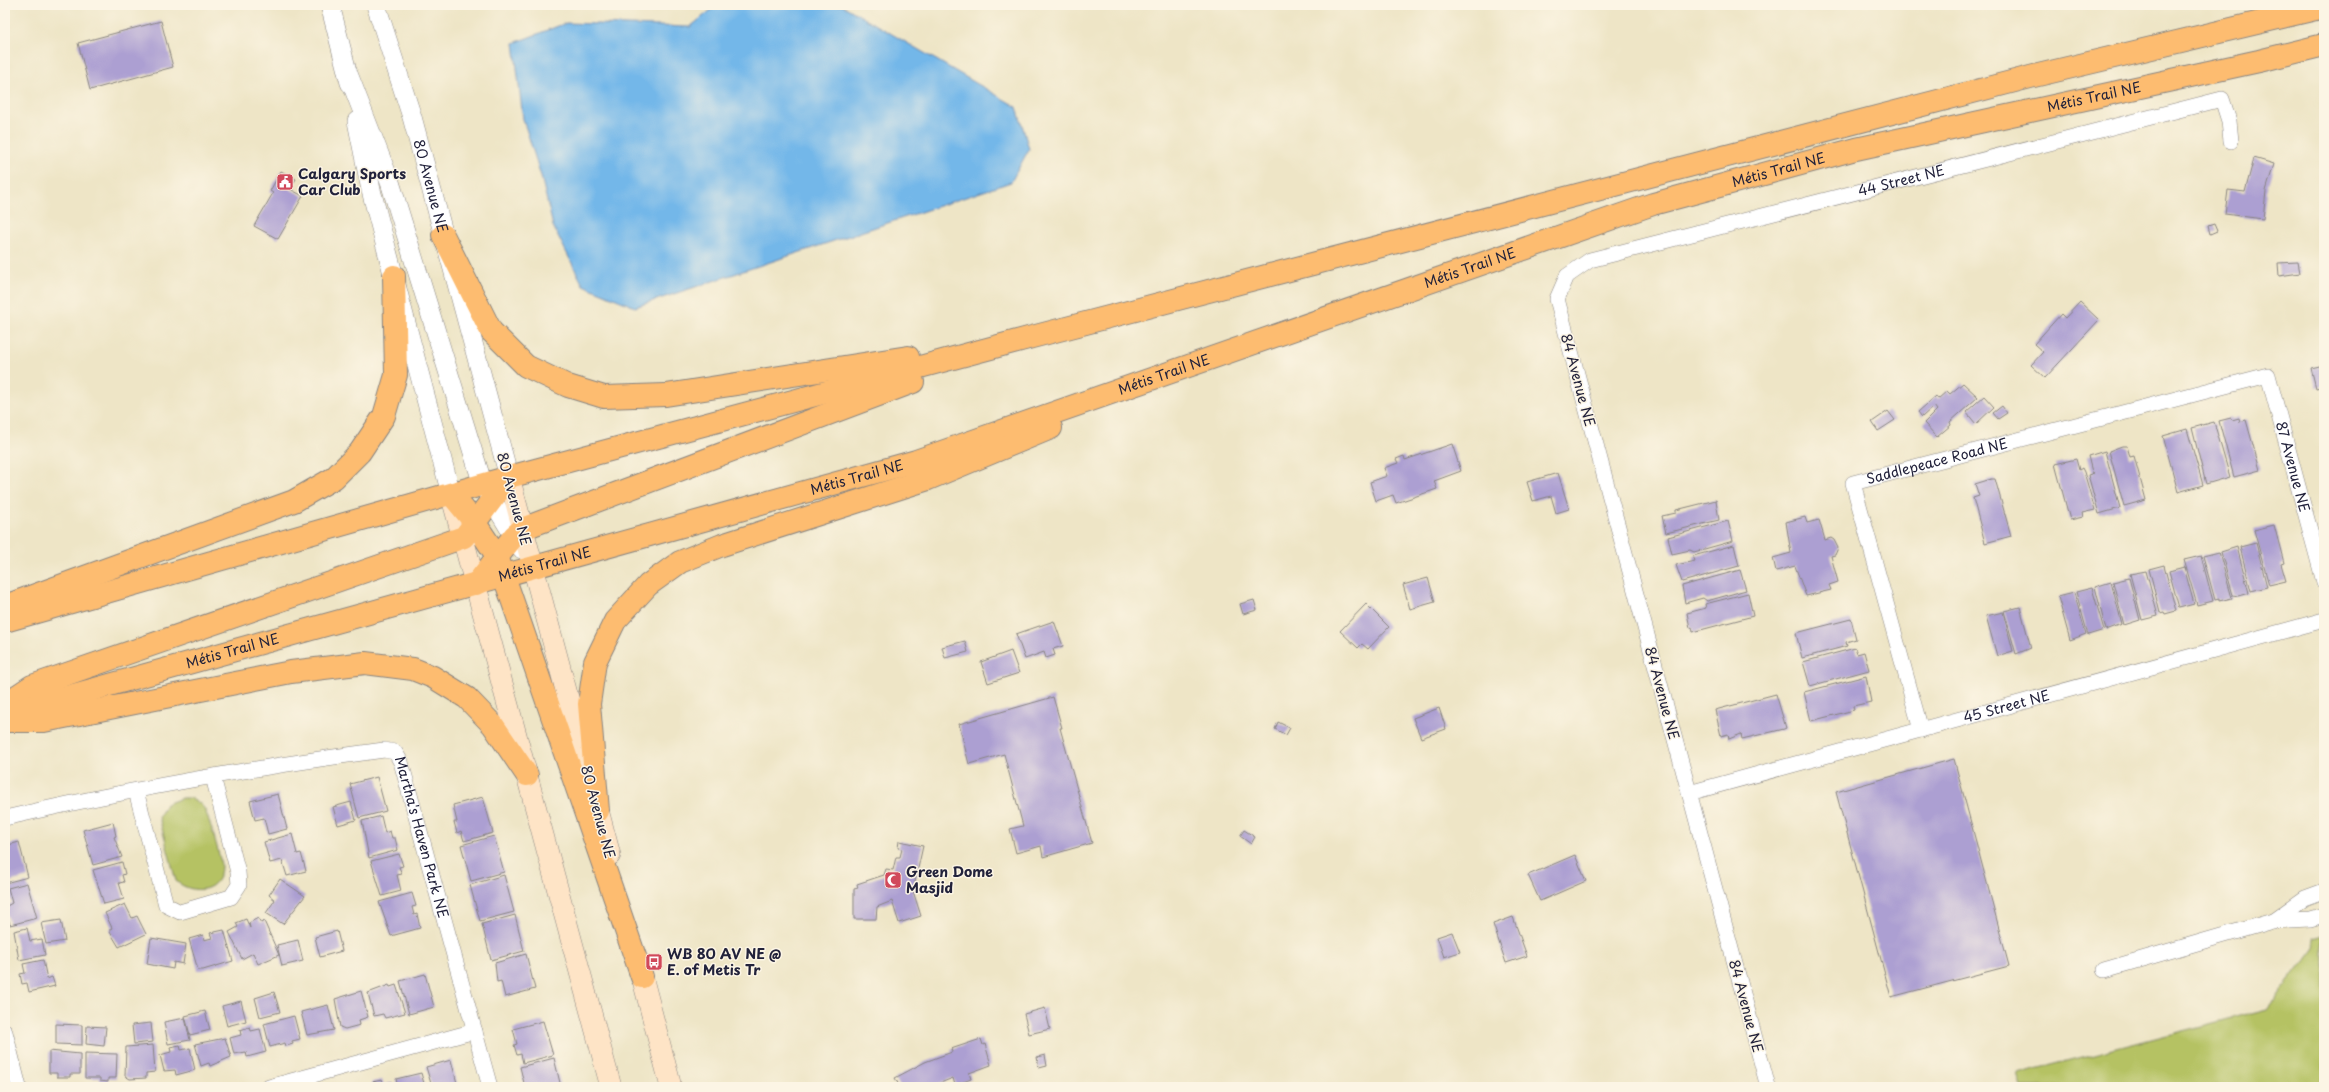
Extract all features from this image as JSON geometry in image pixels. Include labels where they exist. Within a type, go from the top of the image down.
[{"type":"main road","name":"Métis Trail NE","points":[[509,477],[1032,337],[2034,76],[2324,7]]},
{"type":"main road","name":"Métis Trail NE","points":[[500,566],[532,567],[916,461],[1660,202],[1856,149],[2259,61],[2324,45]]},
{"type":"main road","points":[[443,235],[491,331],[526,366],[568,386],[604,397],[666,395],[727,387],[1032,337]]},
{"type":"main road","points":[[5,606],[294,501],[334,478],[360,452],[384,416],[396,375],[394,276]]},
{"type":"main road","points":[[598,811],[589,704],[596,662],[615,621],[648,585],[680,562],[722,544],[928,479],[1298,327]]},
{"type":"main road","points":[[476,584],[500,566],[518,532],[1032,337]]},
{"type":"main road","points":[[509,477],[488,492],[469,530],[476,584],[611,1087]]},
{"type":"main road","name":"80 Avenue NE","points":[[509,477],[518,532],[532,567],[671,1087]]},
{"type":"main road","points":[[5,621],[451,494],[488,492]]},
{"type":"main road","points":[[451,494],[469,530],[500,566],[642,976]]},
{"type":"main road","points":[[5,704],[32,686],[469,530]]},
{"type":"main road","name":"Métis Trail NE","points":[[5,714],[476,584]]},
{"type":"main road","points":[[5,721],[44,721],[291,672],[365,663],[413,669],[433,677],[467,698],[493,725],[527,774]]},
{"type":"street","points":[[330,5],[347,71],[371,190],[451,494]]},
{"type":"street","name":"80 Avenue NE","points":[[376,5],[412,117],[509,477]]},
{"type":"street","points":[[347,71],[390,182],[488,492],[518,532]]},
{"type":"street","name":"44 Street NE","points":[[1557,299],[1567,276],[1590,260],[2222,99],[2229,121],[2231,141]]},
{"type":"street","name":"84 Avenue NE","points":[[1557,299],[1768,1087]]},
{"type":"street","name":"87 Avenue NE","points":[[2268,375],[2324,582]]},
{"type":"street","name":"Saddlepeace Road NE","points":[[1922,730],[1853,483],[2268,375]]},
{"type":"street","name":"45 Street NE","points":[[1689,794],[2324,620]]},
{"type":"street","name":"Martha's Haven Park NE","points":[[5,818],[136,791],[324,758],[384,750],[394,752],[403,769],[475,1031]]},
{"type":"street","points":[[136,791],[166,906],[180,912],[231,897],[239,886],[238,872],[213,777]]},
{"type":"street","points":[[2273,921],[2305,898],[2324,891]]},
{"type":"street","points":[[2104,970],[2273,921],[2310,918],[2324,915]]},
{"type":"street","points":[[269,1087],[475,1031],[490,1087]]},
{"type":"street","points":[[5,1032],[19,1087]]},
{"type":"green space","points":[[182,798],[191,798],[204,808],[212,829],[219,855],[221,866],[220,875],[216,882],[204,889],[197,890],[190,888],[176,881],[159,817],[166,804]]},
{"type":"green space","points":[[2324,935],[2324,1087],[2021,1087],[2017,1074],[2267,1009],[2315,947],[2313,938]]},
{"type":"water","points":[[717,5],[842,5],[1017,107],[1029,149],[1011,182],[635,307],[583,285],[553,226],[541,176],[523,119],[514,43],[566,23],[690,27]]},
{"type":"building","points":[[161,21],[173,67],[90,90],[78,43]]},
{"type":"building","points":[[2254,158],[2274,164],[2266,191],[2263,219],[2225,214],[2228,190],[2245,192]]},
{"type":"building","points":[[281,171],[296,179],[290,189],[303,196],[278,239],[254,226],[273,193],[270,191]]},
{"type":"building","points":[[2214,224],[2217,231],[2210,234],[2208,226]]},
{"type":"building","points":[[2298,262],[2300,273],[2279,276],[2278,263]]},
{"type":"building","points":[[2080,302],[2099,320],[2045,378],[2031,365],[2043,352],[2034,344],[2061,314],[2065,318]]},
{"type":"building","points":[[2324,365],[2324,386],[2316,388],[2311,368]]},
{"type":"building","points":[[1963,383],[1978,397],[1950,422],[1951,425],[1937,437],[1924,423],[1937,410],[1934,406],[1922,417],[1918,412],[1936,396],[1938,399],[1947,391],[1950,394]]},
{"type":"building","points":[[1984,396],[1994,407],[1976,424],[1966,412]]},
{"type":"building","points":[[2002,406],[2007,413],[1998,419],[1993,413]]},
{"type":"building","points":[[1888,411],[1895,420],[1878,431],[1872,422]]},
{"type":"building","points":[[2231,418],[2232,420],[2239,418],[2240,422],[2246,420],[2260,470],[2234,477],[2219,421]]},
{"type":"building","points":[[2214,422],[2230,477],[2206,484],[2192,428]]},
{"type":"building","points":[[2187,429],[2203,485],[2178,492],[2163,436]]},
{"type":"building","points":[[1452,444],[1461,471],[1434,481],[1437,489],[1396,503],[1393,495],[1376,501],[1370,482],[1387,476],[1384,468],[1398,463],[1396,459],[1404,456],[1405,460]]},
{"type":"building","points":[[2122,446],[2127,446],[2130,457],[2134,456],[2146,500],[2124,506],[2109,451]]},
{"type":"building","points":[[2105,451],[2120,508],[2099,514],[2088,475],[2094,473],[2092,472],[2088,456]]},
{"type":"building","points":[[2076,459],[2079,470],[2082,468],[2084,472],[2095,510],[2082,513],[2083,517],[2070,520],[2055,464]]},
{"type":"building","points":[[1558,473],[1569,509],[1556,513],[1551,496],[1533,501],[1527,482]]},
{"type":"building","points":[[1995,479],[2011,536],[1985,543],[1973,498],[1979,496],[1975,484]]},
{"type":"building","points":[[1716,500],[1719,520],[1666,533],[1662,516],[1676,513],[1676,510]]},
{"type":"building","points":[[1805,517],[1807,523],[1819,520],[1825,540],[1831,538],[1834,540],[1838,548],[1835,555],[1831,556],[1838,582],[1829,585],[1831,590],[1806,596],[1795,566],[1776,571],[1773,558],[1791,553],[1786,522]]},
{"type":"building","points":[[1728,521],[1733,541],[1694,552],[1690,550],[1672,554],[1668,537]]},
{"type":"building","points":[[2274,525],[2284,563],[2281,564],[2286,581],[2269,585],[2254,530]]},
{"type":"building","points":[[2256,543],[2267,587],[2251,591],[2240,547]]},
{"type":"building","points":[[1734,545],[1739,566],[1682,582],[1676,565],[1695,561],[1693,556]]},
{"type":"building","points":[[2237,547],[2249,593],[2238,596],[2233,595],[2221,552]]},
{"type":"building","points":[[2219,552],[2232,598],[2219,601],[2219,599],[2215,600],[2203,556]]},
{"type":"building","points":[[2201,556],[2213,601],[2197,605],[2184,560]]},
{"type":"building","points":[[2164,565],[2176,611],[2165,614],[2164,612],[2160,613],[2149,569]]},
{"type":"building","points":[[2184,567],[2194,604],[2179,608],[2169,571]]},
{"type":"building","points":[[1740,570],[1746,590],[1707,601],[1703,598],[1685,603],[1682,586]]},
{"type":"building","points":[[2146,571],[2158,616],[2142,620],[2130,574]]},
{"type":"building","points":[[1428,578],[1435,602],[1410,609],[1403,585]]},
{"type":"building","points":[[2129,578],[2140,620],[2124,625],[2113,582]]},
{"type":"building","points":[[2111,582],[2122,624],[2106,630],[2095,587]]},
{"type":"building","points":[[2092,588],[2104,630],[2088,635],[2076,592]]},
{"type":"building","points":[[1748,593],[1753,616],[1693,632],[1692,627],[1690,628],[1687,613],[1706,608],[1705,604]]},
{"type":"building","points":[[2074,593],[2086,634],[2070,640],[2058,597]]},
{"type":"building","points":[[1254,600],[1257,610],[1243,614],[1240,604]]},
{"type":"building","points":[[1366,604],[1389,627],[1368,649],[1362,644],[1358,648],[1340,631]]},
{"type":"building","points":[[2020,607],[2031,648],[2016,654],[2004,611]]},
{"type":"building","points":[[2003,612],[2013,651],[1997,656],[1986,616]]},
{"type":"building","points":[[1851,619],[1856,639],[1846,642],[1847,646],[1802,658],[1796,633]]},
{"type":"building","points":[[1054,621],[1063,646],[1053,649],[1055,655],[1046,658],[1044,652],[1025,659],[1016,634]]},
{"type":"building","points":[[965,641],[968,652],[945,658],[942,647]]},
{"type":"building","points":[[1855,648],[1857,654],[1864,652],[1869,670],[1810,686],[1803,662]]},
{"type":"building","points":[[1011,651],[1019,673],[988,683],[981,662]]},
{"type":"building","points":[[1866,676],[1871,702],[1853,706],[1854,710],[1811,721],[1804,692]]},
{"type":"building","points":[[1776,694],[1786,728],[1742,739],[1741,734],[1729,739],[1728,734],[1721,736],[1715,710]]},
{"type":"building","points":[[1053,697],[1062,728],[1060,728],[1092,843],[1043,857],[1041,846],[1016,853],[1010,829],[1023,826],[1004,754],[969,764],[959,724]]},
{"type":"building","points":[[1439,708],[1446,729],[1421,738],[1413,718]]},
{"type":"building","points":[[1278,722],[1290,728],[1286,735],[1275,729]]},
{"type":"building","points":[[1954,759],[2009,966],[1891,997],[1836,792]]},
{"type":"building","points":[[377,777],[386,811],[359,818],[350,784]]},
{"type":"building","points":[[278,794],[287,829],[268,834],[264,818],[255,820],[250,801]]},
{"type":"building","points":[[483,797],[493,833],[464,841],[461,831],[457,833],[454,822],[457,822],[453,805]]},
{"type":"building","points":[[351,802],[356,820],[338,825],[333,807]]},
{"type":"building","points":[[381,816],[385,833],[390,831],[392,838],[395,838],[398,850],[369,858],[362,821]]},
{"type":"building","points":[[113,822],[116,836],[114,837],[122,857],[93,865],[83,830]]},
{"type":"building","points":[[1244,830],[1255,837],[1251,844],[1240,836]]},
{"type":"building","points":[[292,834],[297,854],[301,853],[306,871],[287,876],[282,860],[270,863],[264,842]]},
{"type":"building","points":[[494,836],[504,872],[471,881],[461,845]]},
{"type":"building","name":"Green Dome Masjid","points":[[899,841],[923,846],[913,891],[921,916],[899,923],[892,901],[877,907],[876,919],[854,919],[854,889],[858,888],[857,884],[884,875],[886,869],[893,870],[896,857],[900,857],[902,849],[898,848]]},
{"type":"building","points":[[19,842],[28,877],[5,883],[5,846]]},
{"type":"building","points":[[399,854],[403,866],[399,867],[402,874],[397,875],[401,891],[382,896],[371,861]]},
{"type":"building","points":[[1575,855],[1586,881],[1540,901],[1528,875]]},
{"type":"building","points":[[122,862],[125,874],[122,875],[124,882],[119,883],[124,899],[104,904],[93,870]]},
{"type":"building","points":[[504,875],[514,912],[480,921],[470,885]]},
{"type":"building","points":[[280,879],[305,896],[283,924],[266,913],[275,900],[269,895]]},
{"type":"building","points":[[27,883],[37,918],[10,925],[5,907],[12,903],[8,888]]},
{"type":"building","points":[[412,893],[416,906],[412,907],[414,915],[417,914],[420,928],[391,936],[379,902]]},
{"type":"building","points":[[125,904],[132,918],[137,916],[146,934],[119,947],[110,932],[110,929],[112,928],[105,913]]},
{"type":"building","points":[[515,915],[524,951],[491,960],[482,924]]},
{"type":"building","points":[[1513,917],[1527,956],[1506,963],[1493,924]]},
{"type":"building","points":[[258,918],[261,923],[264,921],[279,955],[258,964],[253,953],[242,959],[229,932],[238,927],[236,923],[246,919],[250,928],[249,923]]},
{"type":"building","points":[[61,920],[65,941],[46,944],[41,923]]},
{"type":"building","points":[[27,928],[30,941],[42,939],[45,955],[19,960],[14,931]]},
{"type":"building","points":[[224,930],[233,961],[203,970],[198,970],[189,939],[203,935],[204,940],[212,938],[210,933]]},
{"type":"building","points":[[337,931],[342,951],[320,957],[315,937]]},
{"type":"building","points":[[1452,932],[1460,952],[1444,957],[1437,937]]},
{"type":"building","points":[[151,938],[186,944],[183,964],[174,962],[173,969],[147,964]]},
{"type":"building","points":[[298,940],[303,961],[282,966],[277,945]]},
{"type":"building","points":[[526,954],[535,989],[505,997],[501,981],[497,982],[495,963]]},
{"type":"building","points":[[43,960],[47,979],[52,977],[55,986],[29,992],[27,983],[22,984],[20,974],[25,973],[23,964]]},
{"type":"building","points":[[425,974],[434,1007],[409,1014],[400,981]]},
{"type":"building","points":[[389,985],[390,987],[396,985],[405,1013],[385,1018],[383,1014],[374,1016],[368,993]]},
{"type":"building","points":[[361,991],[368,1017],[359,1020],[360,1025],[345,1029],[340,1027],[335,999]]},
{"type":"building","points":[[274,992],[280,1012],[260,1017],[255,998]]},
{"type":"building","points":[[241,1001],[246,1021],[227,1026],[222,1006]]},
{"type":"building","points":[[328,1005],[334,1030],[307,1035],[301,1012]]},
{"type":"building","points":[[1045,1008],[1050,1029],[1029,1034],[1024,1014]]},
{"type":"building","points":[[205,1011],[210,1030],[190,1035],[185,1016]]},
{"type":"building","points":[[294,1016],[300,1039],[292,1041],[293,1044],[286,1046],[285,1043],[270,1047],[264,1024]]},
{"type":"building","points":[[185,1018],[190,1040],[168,1044],[164,1022]]},
{"type":"building","points":[[543,1021],[553,1055],[523,1063],[521,1054],[517,1055],[514,1045],[517,1044],[513,1029]]},
{"type":"building","points":[[151,1023],[153,1042],[134,1044],[132,1025]]},
{"type":"building","points":[[56,1024],[82,1025],[82,1045],[56,1044]]},
{"type":"building","points":[[87,1026],[106,1027],[104,1046],[86,1044]]},
{"type":"building","points":[[250,1027],[251,1031],[260,1029],[266,1052],[247,1057],[246,1052],[234,1054],[230,1038],[241,1035],[240,1030]]},
{"type":"building","points":[[225,1038],[231,1057],[210,1066],[209,1063],[201,1066],[195,1044]]},
{"type":"building","points":[[981,1039],[983,1045],[985,1044],[991,1065],[969,1073],[971,1079],[955,1085],[953,1078],[930,1087],[900,1087],[895,1078],[925,1062],[952,1052],[951,1049]]},
{"type":"building","points":[[153,1045],[155,1072],[146,1073],[146,1078],[130,1079],[125,1076],[126,1047]]},
{"type":"building","points":[[180,1045],[181,1050],[190,1048],[195,1070],[176,1075],[175,1070],[164,1071],[160,1055],[171,1052],[170,1047]]},
{"type":"building","points":[[49,1051],[80,1054],[80,1074],[70,1074],[70,1077],[57,1077],[57,1073],[49,1073]]},
{"type":"building","points":[[85,1053],[117,1054],[116,1078],[108,1078],[108,1082],[100,1081],[100,1078],[85,1078]]},
{"type":"building","points":[[1045,1055],[1047,1066],[1039,1068],[1037,1057]]},
{"type":"building","points":[[554,1058],[561,1087],[525,1087],[520,1067]]},
{"type":"building","points":[[451,1060],[458,1087],[432,1087],[426,1067]]},
{"type":"building","points":[[421,1073],[425,1087],[398,1087],[396,1079]]},
{"type":"building","points":[[382,1080],[384,1085],[392,1082],[393,1087],[373,1087],[372,1082]]},
{"type":"place","name":"Calgary Sports Car Club","points":[[285,182]]},
{"type":"place","name":"Green Dome Masjid","points":[[893,880]]},
{"type":"place","name":"WB 80 AV NE @ E. of Metis Tr","points":[[654,962]]}]
